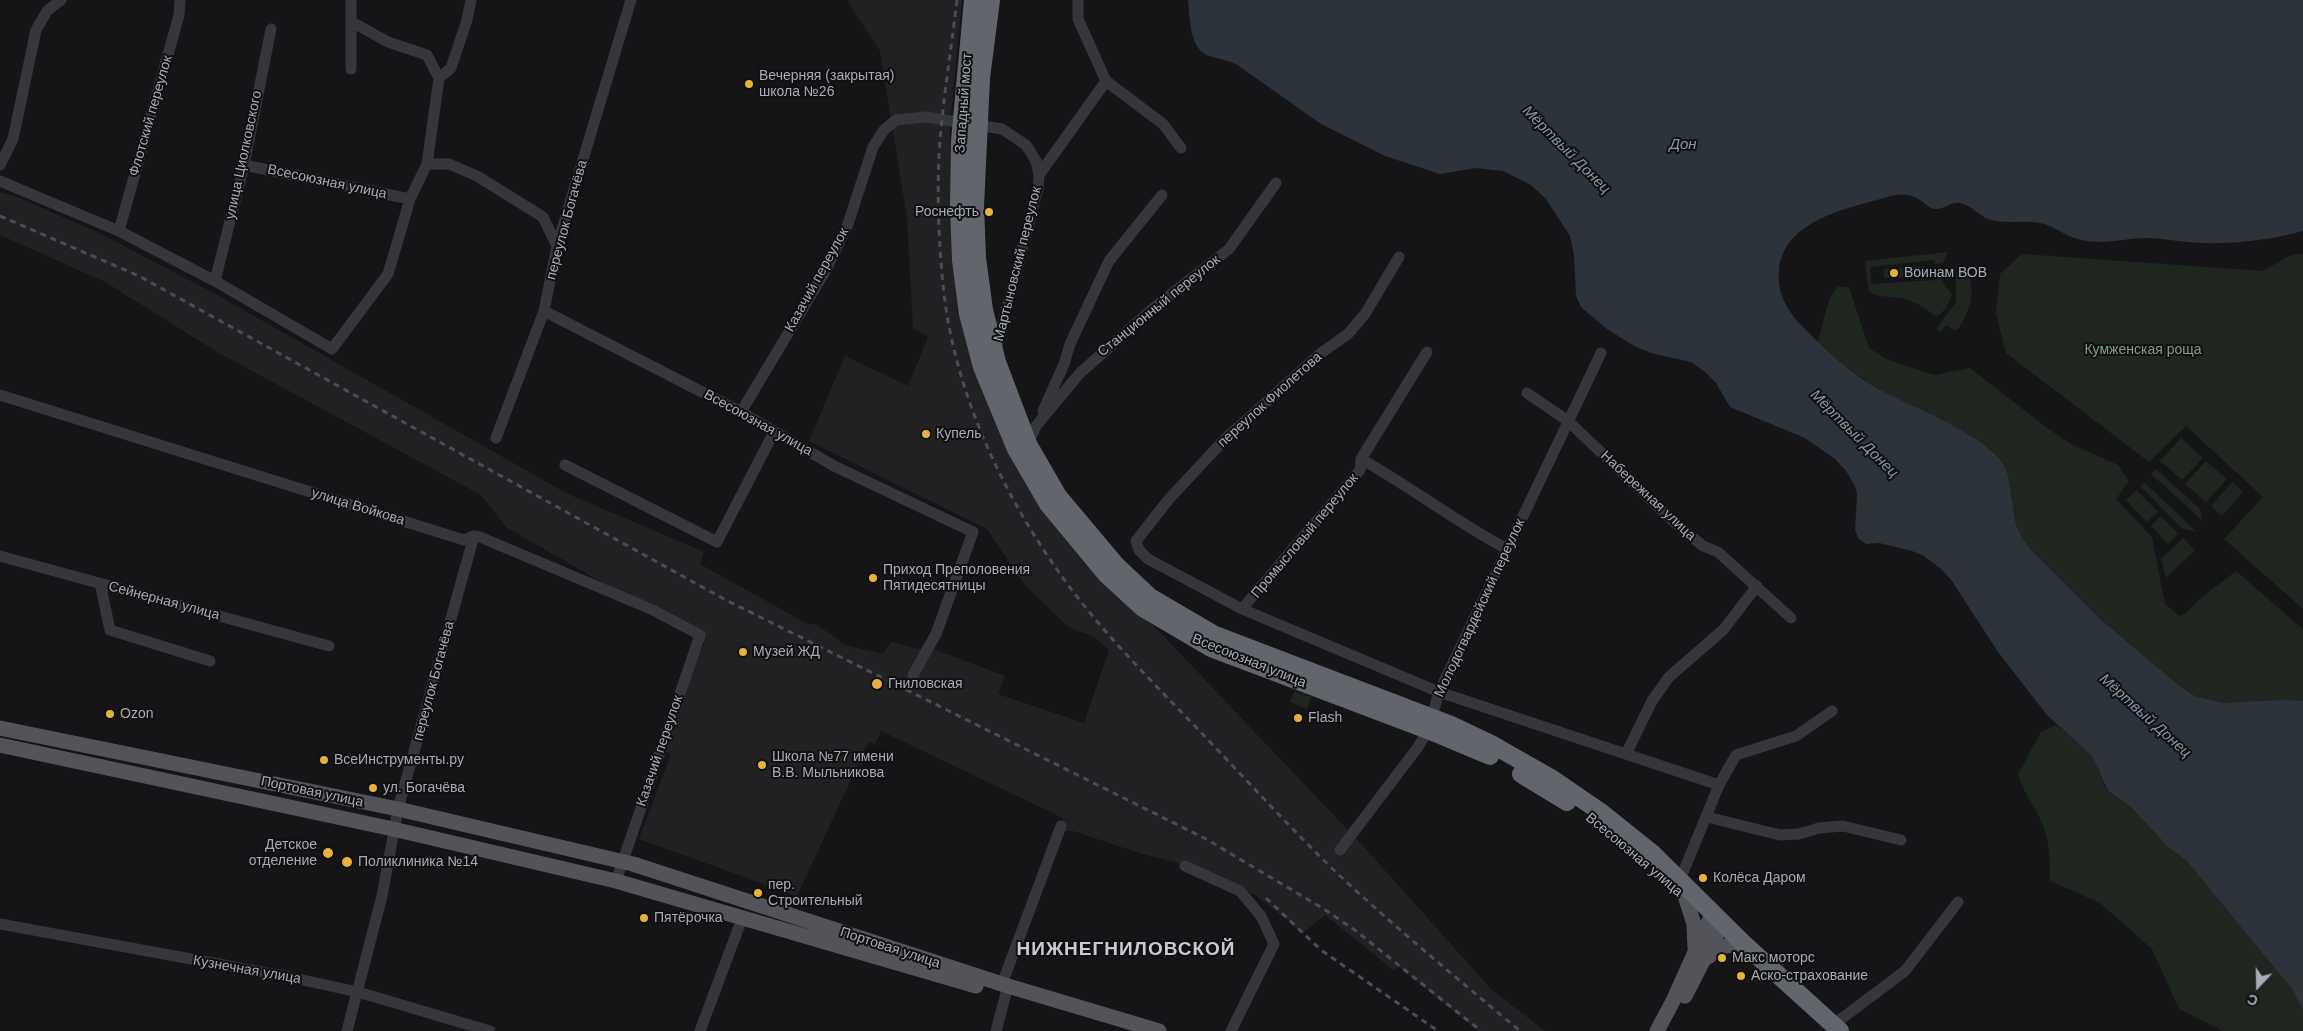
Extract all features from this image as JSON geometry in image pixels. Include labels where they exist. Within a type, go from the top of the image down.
[{"type":"highway","name":"Западный мост","points":[[967,206],[960,141],[974,0]]},
{"type":"highway","name":"Западный мост","points":[[967,206],[991,0]]},
{"type":"highway","name":"Всесоюзная улица","points":[[967,206],[961,260],[968,314],[987,345],[1028,444],[1058,496],[1116,565],[1150,597],[1215,635],[1430,723],[1489,755],[1585,813],[1621,841],[1686,899],[1743,943],[1836,1028]]},
{"type":"highway","name":"Всесоюзная улица","points":[[987,345],[982,367],[1016,450],[1048,504],[1106,574],[1143,608],[1211,648],[1494,745],[1552,778],[1602,812],[1652,853],[1680,880],[1716,921]]},
{"type":"main road","name":"Портовая улица","points":[[0,728],[398,809],[622,861],[1005,988],[1127,1031]]},
{"type":"main road","name":"Портовая улица","points":[[0,745],[393,829],[616,881],[1159,1031]]},
{"type":"main road","points":[[1686,899],[1694,924],[1699,958]]},
{"type":"main road","points":[[1667,1031],[1716,921]]},
{"type":"main road","points":[[1656,1031],[1699,958],[1720,947],[1743,943]]},
{"type":"street","points":[[0,165],[13,139],[36,30],[47,11],[61,0]]},
{"type":"street","name":"Флотский переулок","points":[[119,231],[180,15],[180,0]]},
{"type":"street","points":[[351,0],[351,70]]},
{"type":"street","points":[[439,78],[451,68],[467,20],[471,0]]},
{"type":"street","name":"переулок Богачёва","points":[[496,438],[544,311],[558,246],[631,5],[630,0]]},
{"type":"street","points":[[1078,0],[1078,19],[1106,81],[1163,124],[1181,148]]},
{"type":"street","points":[[0,181],[119,231],[215,281],[332,349],[388,274],[410,199],[427,164],[439,78],[427,55],[388,42],[352,22]]},
{"type":"street","name":"улица Циолковского","points":[[215,281],[244,165],[271,29]]},
{"type":"street","points":[[1039,175],[1106,81]]},
{"type":"street","name":"Мартыновский переулок","points":[[896,120],[926,117],[1002,129],[1026,145],[1036,161],[1039,175],[1038,188],[987,345]]},
{"type":"street","name":"Казачий переулок","points":[[741,412],[826,270],[848,224],[873,147],[884,130],[896,120]]},
{"type":"street","points":[[427,164],[449,164],[477,176],[543,217],[558,246]]},
{"type":"street","name":"Всесоюзная улица","points":[[244,165],[410,199]]},
{"type":"street","name":"Станционный переулок","points":[[1036,426],[1080,372],[1156,306],[1229,249],[1276,183]]},
{"type":"street","name":"Станционный переулок","points":[[1028,444],[1064,364],[1070,344],[1110,261],[1162,195]]},
{"type":"street","name":"переулок Фиолетова","points":[[1242,610],[1148,558],[1139,550],[1136,542],[1169,499],[1225,439],[1321,353],[1348,334],[1365,314],[1399,257]]},
{"type":"street","name":"Всесоюзная улица","points":[[544,311],[741,412],[834,466],[973,532],[936,634],[913,675]]},
{"type":"street","name":"Промысловый переулок","points":[[1242,610],[1360,470],[1361,459],[1427,352]]},
{"type":"street","name":"Молодогвардейский переулок","points":[[1340,850],[1418,747],[1430,723],[1439,692],[1601,353]]},
{"type":"street","name":"Набережная улица","points":[[1527,393],[1568,421],[1673,521],[1703,546],[1718,552],[1791,618]]},
{"type":"street","name":"улица Войкова","points":[[0,395],[464,540],[474,536],[556,568],[652,610],[700,635],[698,641]]},
{"type":"street","points":[[565,465],[717,542],[774,432]]},
{"type":"street","name":"Промысловый переулок","points":[[1361,459],[1403,482],[1486,538],[1507,549]]},
{"type":"street","name":"переулок Богачёва","points":[[347,1031],[382,896],[398,809],[474,536]]},
{"type":"street","name":"Сейнерная улица","points":[[0,556],[329,646]]},
{"type":"street","points":[[100,583],[110,630],[210,661]]},
{"type":"street","points":[[1626,754],[1652,701],[1669,677],[1723,630],[1757,586]]},
{"type":"street","points":[[1242,610],[1439,692],[1719,785]]},
{"type":"street","name":"Казачий переулок","points":[[622,861],[698,641]]},
{"type":"street","points":[[1680,880],[1719,785],[1736,755],[1796,736],[1832,711]]},
{"type":"street","points":[[1707,817],[1780,835],[1799,834],[1819,828],[1843,826],[1901,840]]},
{"type":"street","points":[[996,1031],[1005,988],[1061,826]]},
{"type":"street","points":[[616,881],[622,861]]},
{"type":"street","points":[[1185,866],[1240,891],[1261,916],[1274,944],[1231,1031]]},
{"type":"street","points":[[1836,1028],[1906,970],[1958,902]]},
{"type":"street","points":[[700,1031],[743,916]]},
{"type":"street","name":"Кузнечная улица","points":[[0,924],[289,977],[358,992],[490,1031]]},
{"type":"shaded area","points":[[849,0],[962,0],[950,125],[951,208],[975,357],[1105,583],[1153,625],[1364,847],[1493,991],[1545,1031],[1478,1031],[1399,967],[1393,970],[1325,915],[1303,933],[1254,894],[1196,867],[1142,854],[1073,831],[1058,831],[1063,818],[881,731],[875,744],[869,741],[797,896],[639,839],[671,754],[665,752],[697,656],[705,642],[506,527],[481,495],[219,353],[105,282],[0,235],[0,192],[15,196],[101,234],[210,291],[568,494],[704,552],[700,564],[808,624],[816,624],[845,645],[883,654],[891,642],[918,649],[928,647],[1005,676],[998,694],[1084,723],[1109,650],[1094,637],[1068,627],[1025,585],[987,529],[809,441],[845,356],[908,386],[928,337],[913,328],[907,218],[880,51],[848,2]]},
{"type":"green space","points":[[1948,252],[1943,263],[1935,264],[1935,260],[1870,267],[1871,284],[1937,280],[1936,274],[1942,274],[1943,282],[1952,295],[1946,308],[1937,317],[1910,301],[1902,298],[1872,294],[1869,291],[1865,261]]},
{"type":"green space","name":"Кумженская роща","points":[[2022,254],[2263,271],[2291,255],[2303,254],[2303,609],[2224,539],[2263,497],[2186,426],[2149,462],[2006,353],[1996,313],[2000,274]]},
{"type":"green space","points":[[1924,266],[1924,276],[1884,278],[1884,269]]},
{"type":"green space","points":[[1965,270],[1971,284],[1966,316],[1958,329],[1954,330],[1946,325],[1940,332],[1936,329],[1956,302],[1956,272]]},
{"type":"green space","points":[[1837,287],[1849,287],[1869,348],[1886,359],[1934,375],[1970,368],[2071,444],[2118,465],[2129,481],[2116,499],[2152,537],[2165,604],[2179,616],[2186,613],[2197,601],[2236,571],[2303,629],[2303,701],[2223,703],[2195,696],[2181,687],[2100,619],[2032,551],[2023,539],[2016,525],[2007,471],[1984,445],[1873,386],[1843,365],[1818,342],[1829,300]]},
{"type":"green space","points":[[2181,438],[2203,458],[2182,480],[2160,461]]},
{"type":"green space","points":[[2206,461],[2227,479],[2206,502],[2185,484]]},
{"type":"green space","points":[[2156,469],[2200,509],[2203,521],[2151,474]]},
{"type":"green space","points":[[2144,482],[2197,532],[2183,529],[2140,486]]},
{"type":"green space","points":[[2232,482],[2243,492],[2222,516],[2211,506]]},
{"type":"green space","points":[[2136,490],[2158,512],[2147,522],[2126,500]]},
{"type":"green space","points":[[2161,516],[2178,534],[2168,544],[2151,526]]},
{"type":"green space","points":[[2183,538],[2195,550],[2166,578],[2161,559]]},
{"type":"green space","points":[[1294,691],[1311,697],[1307,709],[1290,702]]},
{"type":"green space","points":[[2056,725],[2079,742],[2092,756],[2107,791],[2131,807],[2168,847],[2187,861],[2238,921],[2292,989],[2303,1010],[2303,1031],[2223,1031],[2179,1009],[2152,949],[2100,903],[2050,881],[2049,852],[2045,830],[2018,774],[2041,732]]},
{"type":"water","name":"Дон","points":[[1188,0],[2303,0],[2303,231],[2266,239],[2227,243],[2201,243],[2148,238],[2106,242],[2090,241],[2070,237],[2051,226],[2040,223],[1991,220],[1960,203],[1935,209],[1928,207],[1922,201],[1910,195],[1899,195],[1830,214],[1802,230],[1791,241],[1783,254],[1779,270],[1779,280],[1783,298],[1792,314],[1818,342],[1848,369],[1873,386],[1947,422],[1985,445],[1998,458],[2007,471],[2016,525],[2032,551],[2100,619],[2181,687],[2195,696],[2223,703],[2303,701],[2303,1010],[2292,989],[2187,861],[2168,847],[2131,807],[2108,791],[2092,756],[2047,715],[1998,652],[1952,581],[1941,569],[1924,556],[1912,551],[1879,543],[1866,544],[1858,538],[1855,530],[1857,495],[1855,486],[1846,471],[1835,459],[1805,438],[1730,407],[1716,383],[1691,362],[1651,353],[1634,346],[1607,329],[1581,307],[1576,296],[1574,254],[1570,236],[1546,199],[1531,185],[1503,171],[1475,168],[1440,174],[1385,156],[1321,124],[1236,64],[1203,53],[1194,41]]},
{"type":"railway","points":[[957,0],[944,98],[939,156],[939,225],[944,294],[950,331],[970,404],[984,440],[1018,508],[1058,571],[1093,617],[1275,810],[1361,895],[1520,1031]]},
{"type":"railway","points":[[0,216],[139,276],[724,599],[1206,839],[1324,909],[1356,931],[1481,1031]]},
{"type":"railway","points":[[1266,898],[1321,950],[1438,1031]]},
{"type":"place","name":"Вечерняя (закрытая) школа №26","points":[[749,84]]},
{"type":"place","name":"Роснефть","points":[[989,212]]},
{"type":"place","name":"Воинам ВОВ","points":[[1894,273]]},
{"type":"place","name":"Купель","points":[[926,434]]},
{"type":"place","name":"Приход Преполовения Пятидесятницы","points":[[873,578]]},
{"type":"place","name":"Музей ЖД","points":[[743,652]]},
{"type":"place","name":"Гниловская","points":[[877,684]]},
{"type":"place","name":"Ozon","points":[[110,714]]},
{"type":"place","name":"Flash","points":[[1298,718]]},
{"type":"place","name":"ВсеИнструменты.ру","points":[[324,760]]},
{"type":"place","name":"Школа №77 имени В.В. Мыльникова","points":[[762,765]]},
{"type":"place","name":"ул. Богачёва","points":[[373,788]]},
{"type":"place","name":"Детское отделение","points":[[328,853]]},
{"type":"place","name":"Поликлиника №14","points":[[347,862]]},
{"type":"place","name":"Колёса Даром","points":[[1703,878]]},
{"type":"place","name":"пер. Строительный","points":[[758,893]]},
{"type":"place","name":"Пятёрочка","points":[[644,918]]},
{"type":"place","name":"Макс моторс","points":[[1722,958]]},
{"type":"place","name":"Аско-страхование","points":[[1741,976]]},
{"type":"district","name":"НИЖНЕГНИЛОВСКОЙ","points":[[1126,950]]},
{"type":"water label","name":"Мёртвый Донец","points":[[1566,150]]},
{"type":"water label","name":"Мёртвый Донец","points":[[1854,434]]},
{"type":"water label","name":"Мёртвый Донец","points":[[2145,716]]}]
